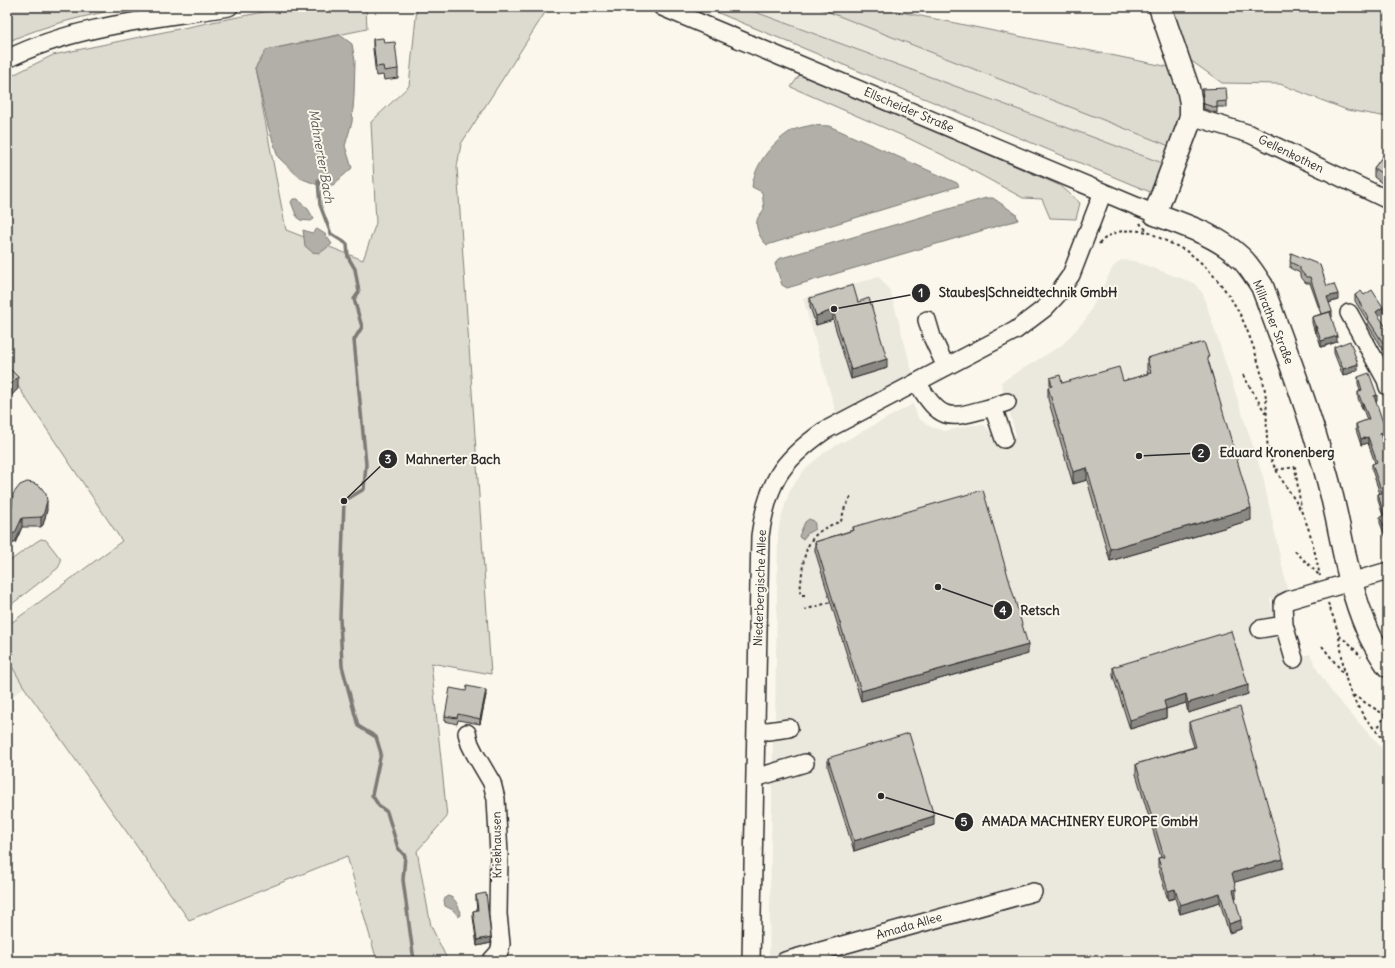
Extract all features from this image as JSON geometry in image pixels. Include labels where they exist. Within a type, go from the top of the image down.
[{"type":"main road","points":[[1148,218],[1166,184],[1189,121],[1191,103],[1188,88],[1160,7]]},
{"type":"main road","name":"Millrather Straße","points":[[1148,218],[1205,233],[1229,248],[1240,257],[1250,267],[1262,286],[1318,444],[1330,490],[1350,581],[1366,629],[1374,645],[1388,666]]},
{"type":"street","points":[[7,59],[50,42],[107,26],[229,7]]},
{"type":"street","name":"Ellscheider Straße","points":[[662,7],[1103,192],[1148,218]]},
{"type":"street","name":"Gellenkothen","points":[[1189,121],[1250,134],[1388,200]]},
{"type":"street","name":"Niederbergische Allee","points":[[751,961],[760,536],[766,504],[774,482],[789,460],[807,443],[830,428],[1016,330],[1030,321],[1045,308],[1057,295],[1071,274],[1103,192]]},
{"type":"street","points":[[1349,314],[1386,380],[1388,387]]},
{"type":"street","points":[[927,320],[932,337],[946,367]]},
{"type":"street","points":[[917,382],[934,408],[944,414],[954,416],[1000,404],[1004,439]]},
{"type":"street","points":[[1294,659],[1284,625],[1283,603],[1322,583],[1350,581],[1388,571]]},
{"type":"street","points":[[1260,629],[1284,625]]},
{"type":"street","points":[[756,730],[768,731],[789,728]]},
{"type":"street","name":"Kriekhausen","points":[[467,733],[474,754],[492,783],[496,799],[499,854],[498,914],[501,944],[499,952],[491,961]]},
{"type":"street","points":[[755,778],[805,763]]},
{"type":"street","name":"Amada Allee","points":[[786,961],[1035,895],[818,961]]},
{"type":"path","points":[[1148,218],[1142,227],[1139,222],[1139,216],[1148,218],[1201,263],[1215,277],[1234,302],[1242,318],[1251,340],[1263,379],[1266,400],[1266,434],[1268,449],[1276,470],[1301,510],[1309,530],[1322,583],[1339,636],[1345,675],[1352,695],[1367,720],[1388,743]]},
{"type":"path","points":[[1095,248],[1108,236],[1117,232],[1130,230],[1148,218]]},
{"type":"path","points":[[1243,375],[1266,415]]},
{"type":"path","points":[[1276,470],[1295,467],[1301,510]]},
{"type":"path","points":[[805,595],[801,595],[800,592],[806,548],[814,536],[821,530],[841,521],[845,507],[851,497]]},
{"type":"path","points":[[1296,551],[1322,583]]},
{"type":"path","points":[[804,610],[831,602]]},
{"type":"path","points":[[1322,646],[1345,675]]},
{"type":"path","points":[[1352,695],[1384,715],[1376,731]]},
{"type":"shaded area","points":[[7,7],[128,7],[52,25],[7,42]]},
{"type":"shaded area","points":[[290,7],[366,7],[367,29],[266,50],[255,68],[286,230],[363,260],[376,223],[371,122],[409,86],[417,7],[548,8],[461,144],[457,167],[491,674],[431,663],[447,817],[417,851],[431,926],[448,961],[377,961],[347,856],[189,920],[24,687],[7,658],[7,626],[122,541],[7,370],[7,78],[53,55]]},
{"type":"shaded area","points":[[704,7],[742,7],[1165,164],[1155,194]]},
{"type":"shaded area","points":[[742,7],[816,7],[1172,147],[1165,164]]},
{"type":"shaded area","points":[[816,7],[877,7],[1174,68],[1185,101],[1172,147]]},
{"type":"shaded area","points":[[1172,7],[1388,7],[1388,117],[1347,110],[1280,84],[1222,83],[1190,60]]},
{"type":"shaded area","points":[[801,73],[1061,186],[1080,203],[1076,219],[1050,218],[1042,199],[1023,198],[951,159],[910,139],[791,87]]},
{"type":"shaded area","points":[[1121,260],[1134,261],[1194,283],[1203,294],[1263,477],[1288,594],[1270,599],[1288,660],[1310,654],[1318,671],[1333,694],[1388,755],[1388,958],[1376,961],[769,961],[773,739],[789,735],[789,719],[775,718],[778,534],[780,521],[790,490],[805,469],[826,451],[913,404],[918,418],[931,427],[945,431],[972,425],[984,425],[991,432],[994,442],[1016,435],[1001,382],[1062,345],[1086,319],[1113,267]]},
{"type":"shaded area","points":[[879,277],[890,290],[913,374],[836,413],[803,298]]},
{"type":"shaded area","points":[[41,539],[46,540],[60,558],[61,562],[58,568],[12,604],[7,605],[7,563]]},
{"type":"shaded area","points":[[7,658],[24,687],[7,701]]},
{"type":"water","points":[[340,35],[352,44],[355,61],[352,122],[345,146],[352,168],[333,185],[318,185],[300,178],[278,157],[268,126],[255,68],[266,50]]},
{"type":"water","points":[[812,125],[829,126],[957,183],[959,186],[767,245],[761,237],[757,227],[758,218],[764,209],[762,192],[752,187],[756,171],[764,156],[775,143],[790,131]]},
{"type":"water","points":[[986,198],[993,198],[1016,214],[1018,220],[787,288],[782,285],[775,264],[778,259]]},
{"type":"water","points":[[293,199],[298,199],[308,209],[314,219],[311,221],[300,220],[296,215],[291,202]]},
{"type":"water","points":[[317,229],[325,234],[332,244],[320,253],[312,252],[305,246],[303,230],[312,233]]},
{"type":"water","points":[[809,519],[814,521],[815,529],[808,533],[803,539],[800,538],[799,536],[805,522]]},
{"type":"water","points":[[447,896],[456,902],[461,912],[459,917],[453,910],[445,906],[444,900]]},
{"type":"building","points":[[383,38],[384,43],[395,42],[398,69],[384,71],[383,66],[376,67],[373,39]]},
{"type":"building","points":[[1226,88],[1227,101],[1217,102],[1217,108],[1204,104],[1202,89]]},
{"type":"building","points":[[1388,149],[1388,178],[1374,168]]},
{"type":"building","points":[[1291,253],[1320,265],[1327,286],[1334,284],[1338,294],[1327,297],[1332,311],[1322,314],[1310,277],[1306,277],[1300,270],[1300,267],[1290,262]]},
{"type":"building","points":[[853,285],[858,302],[869,298],[887,359],[851,370],[833,310],[816,316],[810,298]]},
{"type":"building","points":[[1372,290],[1383,307],[1376,312],[1386,327],[1388,326],[1388,351],[1355,295],[1361,291],[1364,295]]},
{"type":"building","points":[[1330,312],[1337,336],[1321,341],[1312,317]]},
{"type":"building","points":[[1350,341],[1358,364],[1343,369],[1334,347]]},
{"type":"building","points":[[1204,342],[1251,508],[1110,549],[1087,468],[1073,472],[1048,387],[1052,386],[1050,378],[1060,375],[1062,383],[1119,367],[1123,381],[1151,373],[1147,358]]},
{"type":"building","points":[[7,366],[18,377],[7,388]]},
{"type":"building","points":[[1369,373],[1377,395],[1374,396],[1386,431],[1380,433],[1388,458],[1388,537],[1380,517],[1384,515],[1378,494],[1382,493],[1372,464],[1377,462],[1368,437],[1361,439],[1356,424],[1369,419],[1358,392],[1362,390],[1358,377]]},
{"type":"building","points":[[27,482],[40,486],[46,494],[47,501],[43,516],[22,518],[15,533],[7,535],[7,507],[12,507],[13,494],[20,485]]},
{"type":"building","points":[[983,490],[1028,645],[861,691],[815,542],[854,530],[853,527]]},
{"type":"building","points":[[1231,631],[1248,685],[1188,703],[1186,694],[1164,701],[1166,709],[1130,720],[1113,667]]},
{"type":"building","points":[[467,686],[486,690],[480,719],[458,714],[457,718],[445,716],[450,688],[466,691]]},
{"type":"building","points":[[1240,707],[1283,859],[1232,873],[1236,889],[1233,890],[1241,920],[1229,924],[1220,893],[1180,905],[1175,889],[1168,891],[1158,858],[1164,857],[1136,764],[1196,747],[1189,722]]},
{"type":"building","points":[[909,733],[934,816],[854,841],[828,758]]},
{"type":"building","points":[[486,893],[491,937],[477,940],[473,911],[478,910],[476,895]]},
{"type":"waterway","name":"Mahnerter Bach","points":[[318,180],[320,205],[331,234],[347,244],[348,257],[355,269],[359,292],[354,299],[362,327],[354,340],[366,464],[364,489],[344,501],[340,618],[342,666],[358,726],[376,737],[381,753],[372,795],[379,806],[387,812],[398,848],[405,856],[403,880],[414,961]]},
{"type":"place","name":"Staubes|Schneidtechnik GmbH","points":[[834,309]]},
{"type":"place","name":"Eduard Kronenberg","points":[[1139,456]]},
{"type":"place","name":"Mahnerter Bach","points":[[344,501]]},
{"type":"place","name":"Retsch","points":[[938,587]]},
{"type":"place","name":"AMADA MACHINERY EUROPE GmbH","points":[[881,796]]}]
